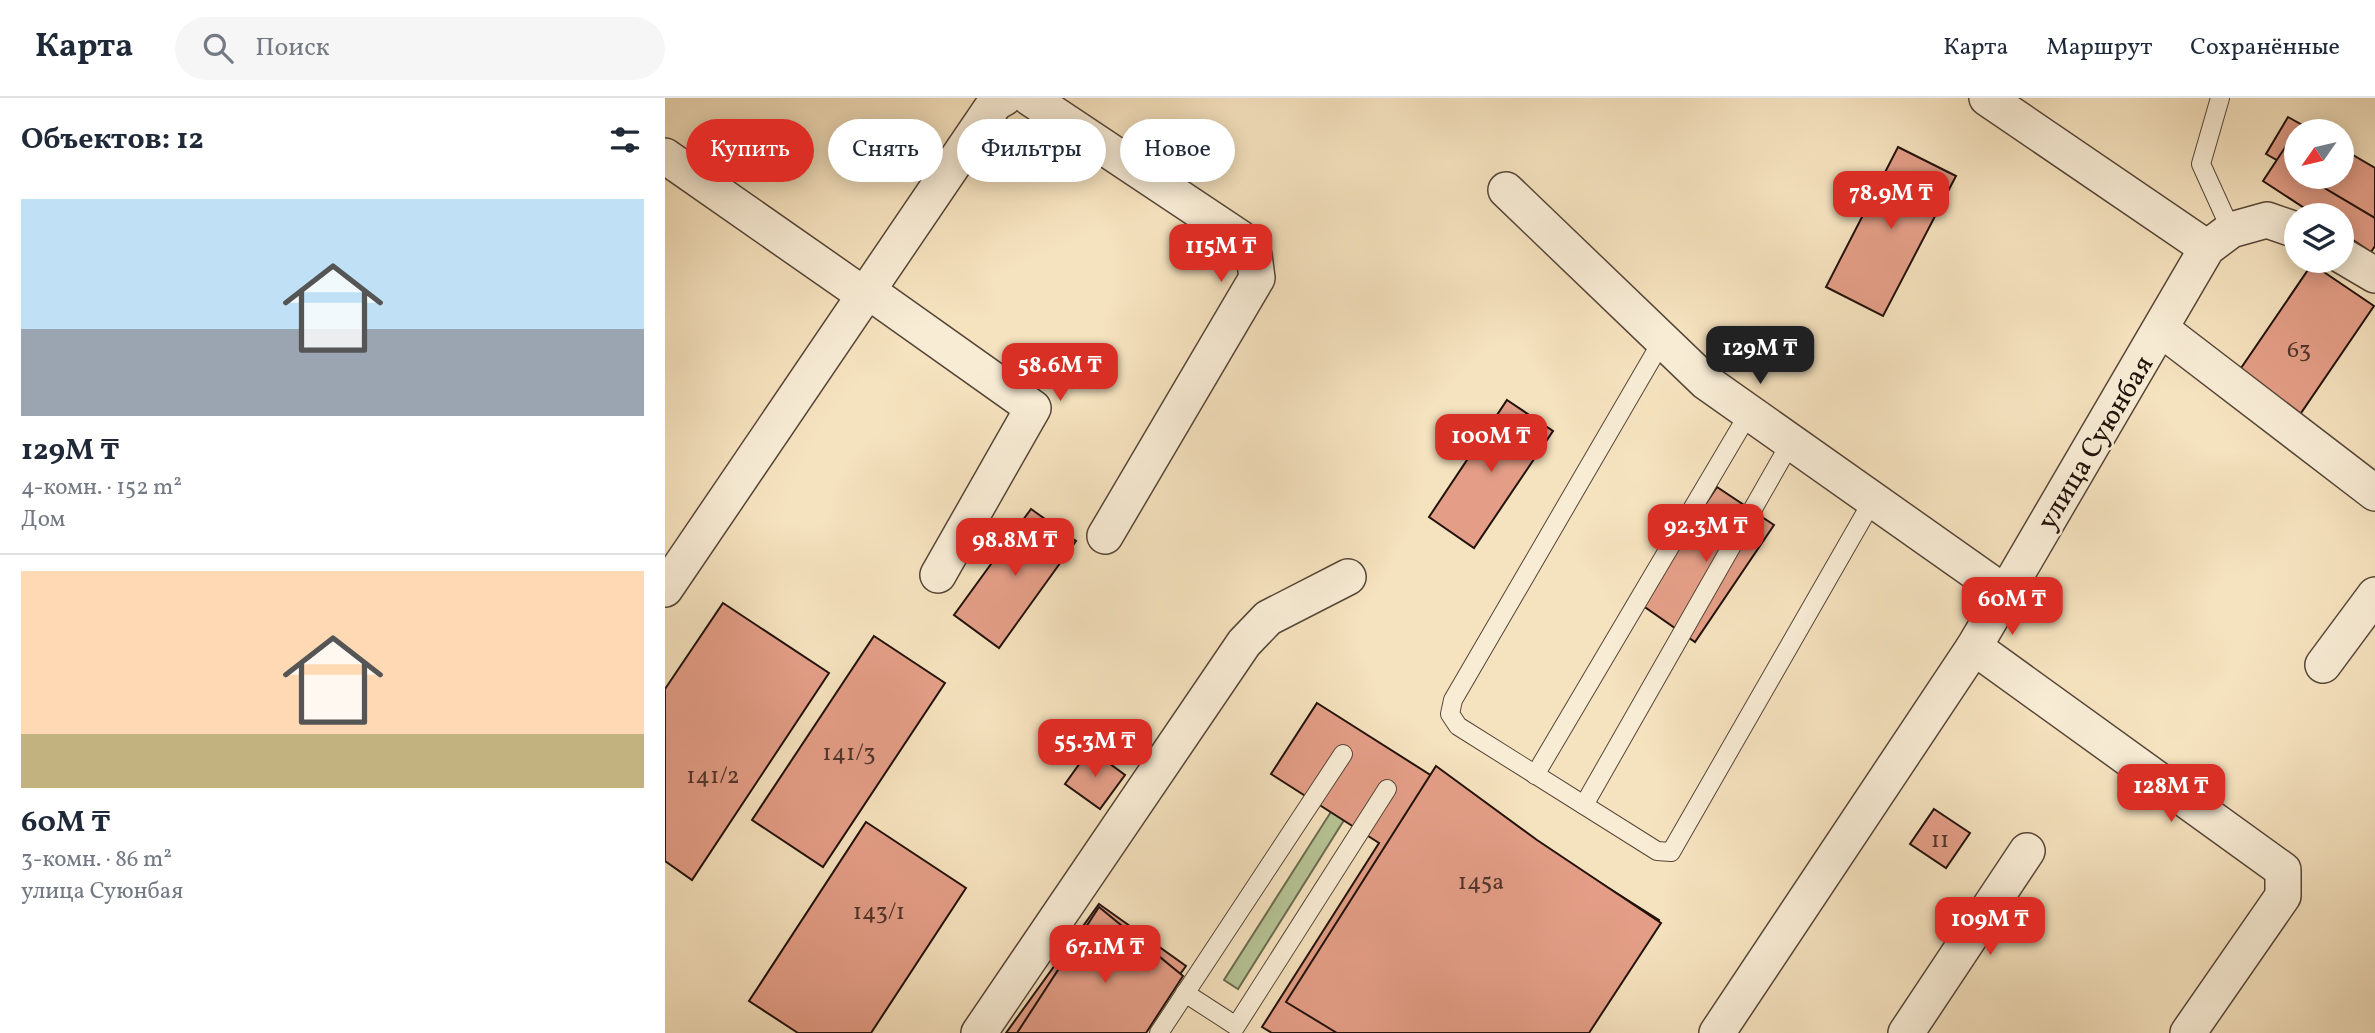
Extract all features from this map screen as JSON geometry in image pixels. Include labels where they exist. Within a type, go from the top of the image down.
[{"type":"street","points":[[665,589],[995,103],[1004,98]]},
{"type":"street","points":[[1030,98],[1240,238],[1254,255],[1257,278],[1105,536]]},
{"type":"street","points":[[1987,98],[2219,239],[2267,220],[2284,226]]},
{"type":"street","points":[[665,156],[864,295],[878,298],[1033,408],[938,575]]},
{"type":"street","points":[[1506,190],[1706,383],[2005,593]]},
{"type":"street","name":"улица Суюнбая","points":[[1727,1029],[1974,647],[2161,328],[2219,239]]},
{"type":"street","points":[[2354,263],[2375,275]]},
{"type":"street","points":[[2161,328],[2375,493]]},
{"type":"street","points":[[979,1033],[1244,643],[1268,618],[1348,577]]},
{"type":"street","points":[[2323,665],[2375,595]]},
{"type":"street","points":[[1974,647],[2283,870],[2283,897],[2189,1033]]},
{"type":"street","points":[[1906,1033],[2027,851]]},
{"type":"lane","points":[[2219,239],[2201,164],[2220,98]]},
{"type":"lane","points":[[1662,341],[1453,700],[1450,714],[1458,726],[1657,851],[1671,852],[1873,500]]},
{"type":"lane","points":[[1535,775],[1749,413]]},
{"type":"lane","points":[[1584,805],[1791,442]]},
{"type":"lane","points":[[1159,1033],[1343,754]]},
{"type":"lane","points":[[1185,993],[1236,1026],[1387,789]]},
{"type":"green space","points":[[1348,785],[1361,793],[1238,989],[1224,980]]},
{"type":"building","points":[[2284,124],[2284,164],[2266,154]]},
{"type":"building","points":[[1898,147],[1956,176],[1883,316],[1826,287]]},
{"type":"building","points":[[2284,149],[2284,189],[2352,189],[2375,204],[2375,246],[2371,252],[2354,241],[2354,203],[2297,203],[2263,181]]},
{"type":"building","points":[[2354,156],[2375,168],[2375,218],[2354,203],[2326,189],[2354,189]]},
{"type":"building","points":[[2306,273],[2325,273],[2374,306],[2286,435],[2224,393]]},
{"type":"building","points":[[1507,400],[1553,431],[1474,548],[1429,517]]},
{"type":"building","points":[[1717,487],[1774,525],[1695,642],[1639,603]]},
{"type":"building","points":[[1031,509],[1076,541],[999,648],[954,615]]},
{"type":"building","points":[[723,603],[829,673],[692,880],[665,861],[665,689]]},
{"type":"building","points":[[874,636],[945,683],[823,867],[752,820]]},
{"type":"building","points":[[1317,703],[1659,920],[1587,1033],[1435,1033],[1537,873],[1519,861],[1410,1033],[1272,1033],[1262,1027],[1379,843],[1271,774]]},
{"type":"building","points":[[1090,749],[1125,775],[1100,809],[1065,784]]},
{"type":"building","points":[[1436,766],[1537,840],[1661,923],[1589,1033],[1337,1033],[1286,1002]]},
{"type":"building","points":[[1934,809],[1970,833],[1946,868],[1910,844]]},
{"type":"building","points":[[866,822],[966,888],[871,1033],[798,1033],[749,1001]]},
{"type":"building","points":[[1099,904],[1186,966],[1137,1033],[1006,1033]]},
{"type":"building","points":[[1099,907],[1183,976],[1146,1033],[1017,1033]]}]
